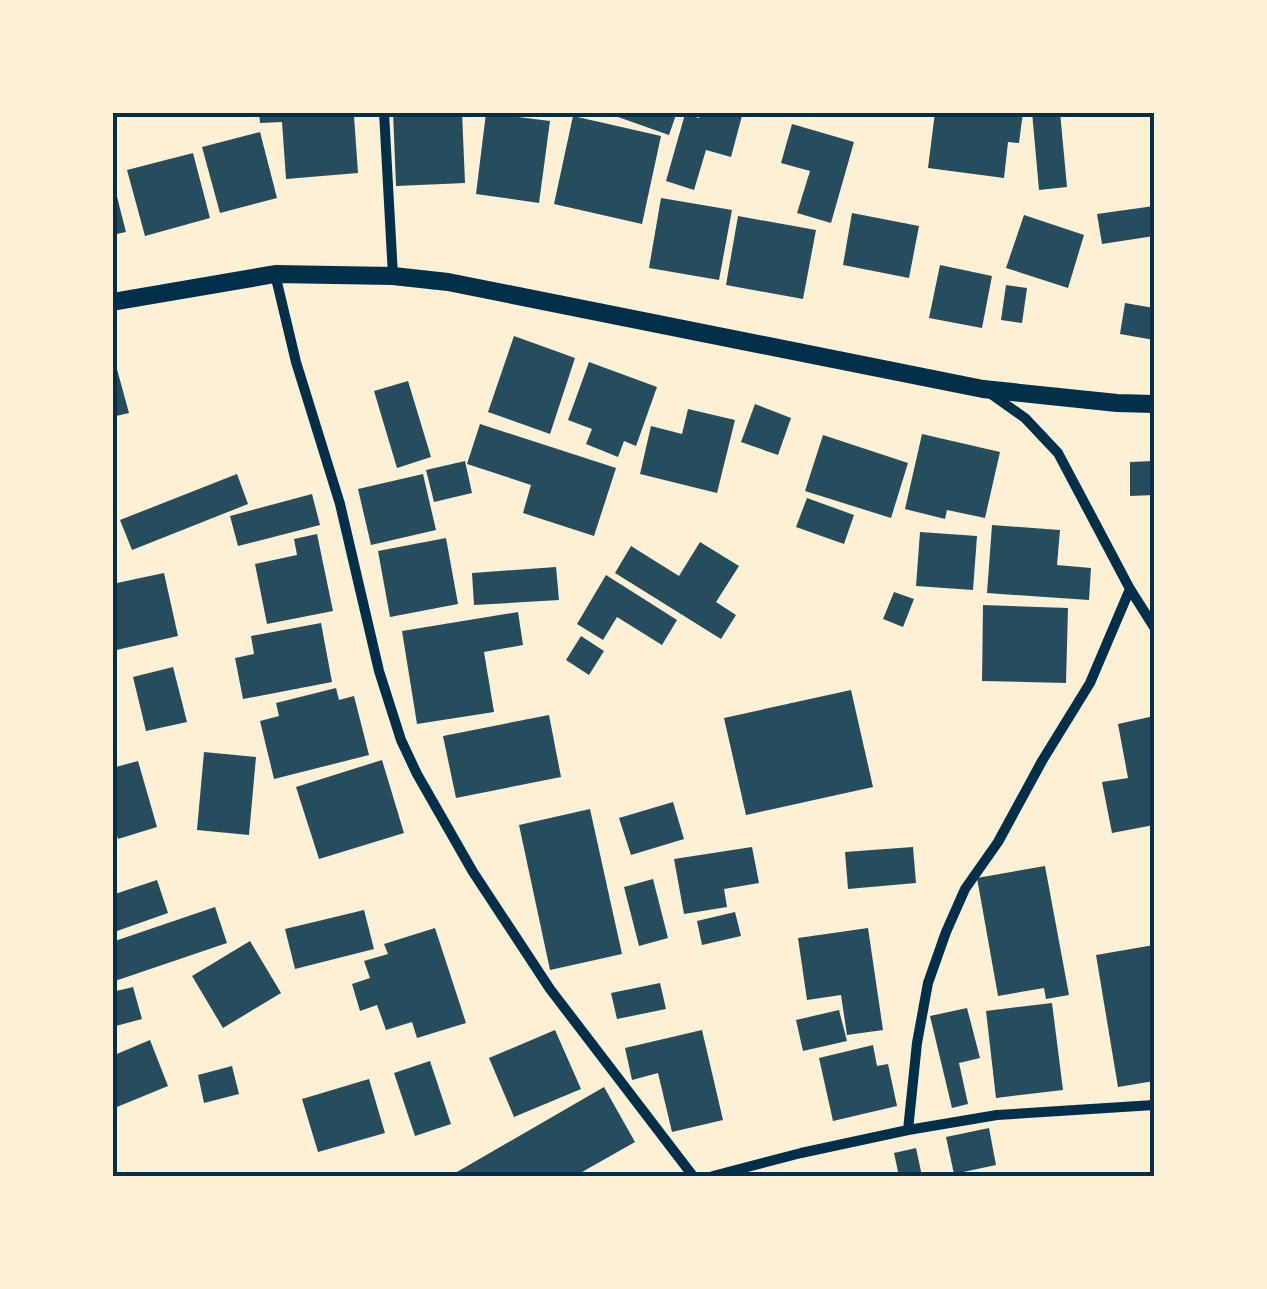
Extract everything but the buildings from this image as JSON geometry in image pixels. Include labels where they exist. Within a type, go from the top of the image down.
[{"type":"street","points":[[384,112],[392,276]]},
{"type":"street","points":[[276,274],[296,362],[340,504],[379,671],[400,740],[473,872],[550,989],[693,1176]]},
{"type":"street","points":[[112,302],[276,274],[392,276],[448,282],[984,389],[1154,404]]},
{"type":"street","points":[[984,389],[1025,418],[1058,454],[1154,627]]},
{"type":"street","points":[[908,1130],[928,983],[946,932],[966,889],[998,842],[1090,683],[1130,589]]},
{"type":"street","points":[[714,1176],[801,1153],[997,1115],[1154,1105]]}]
